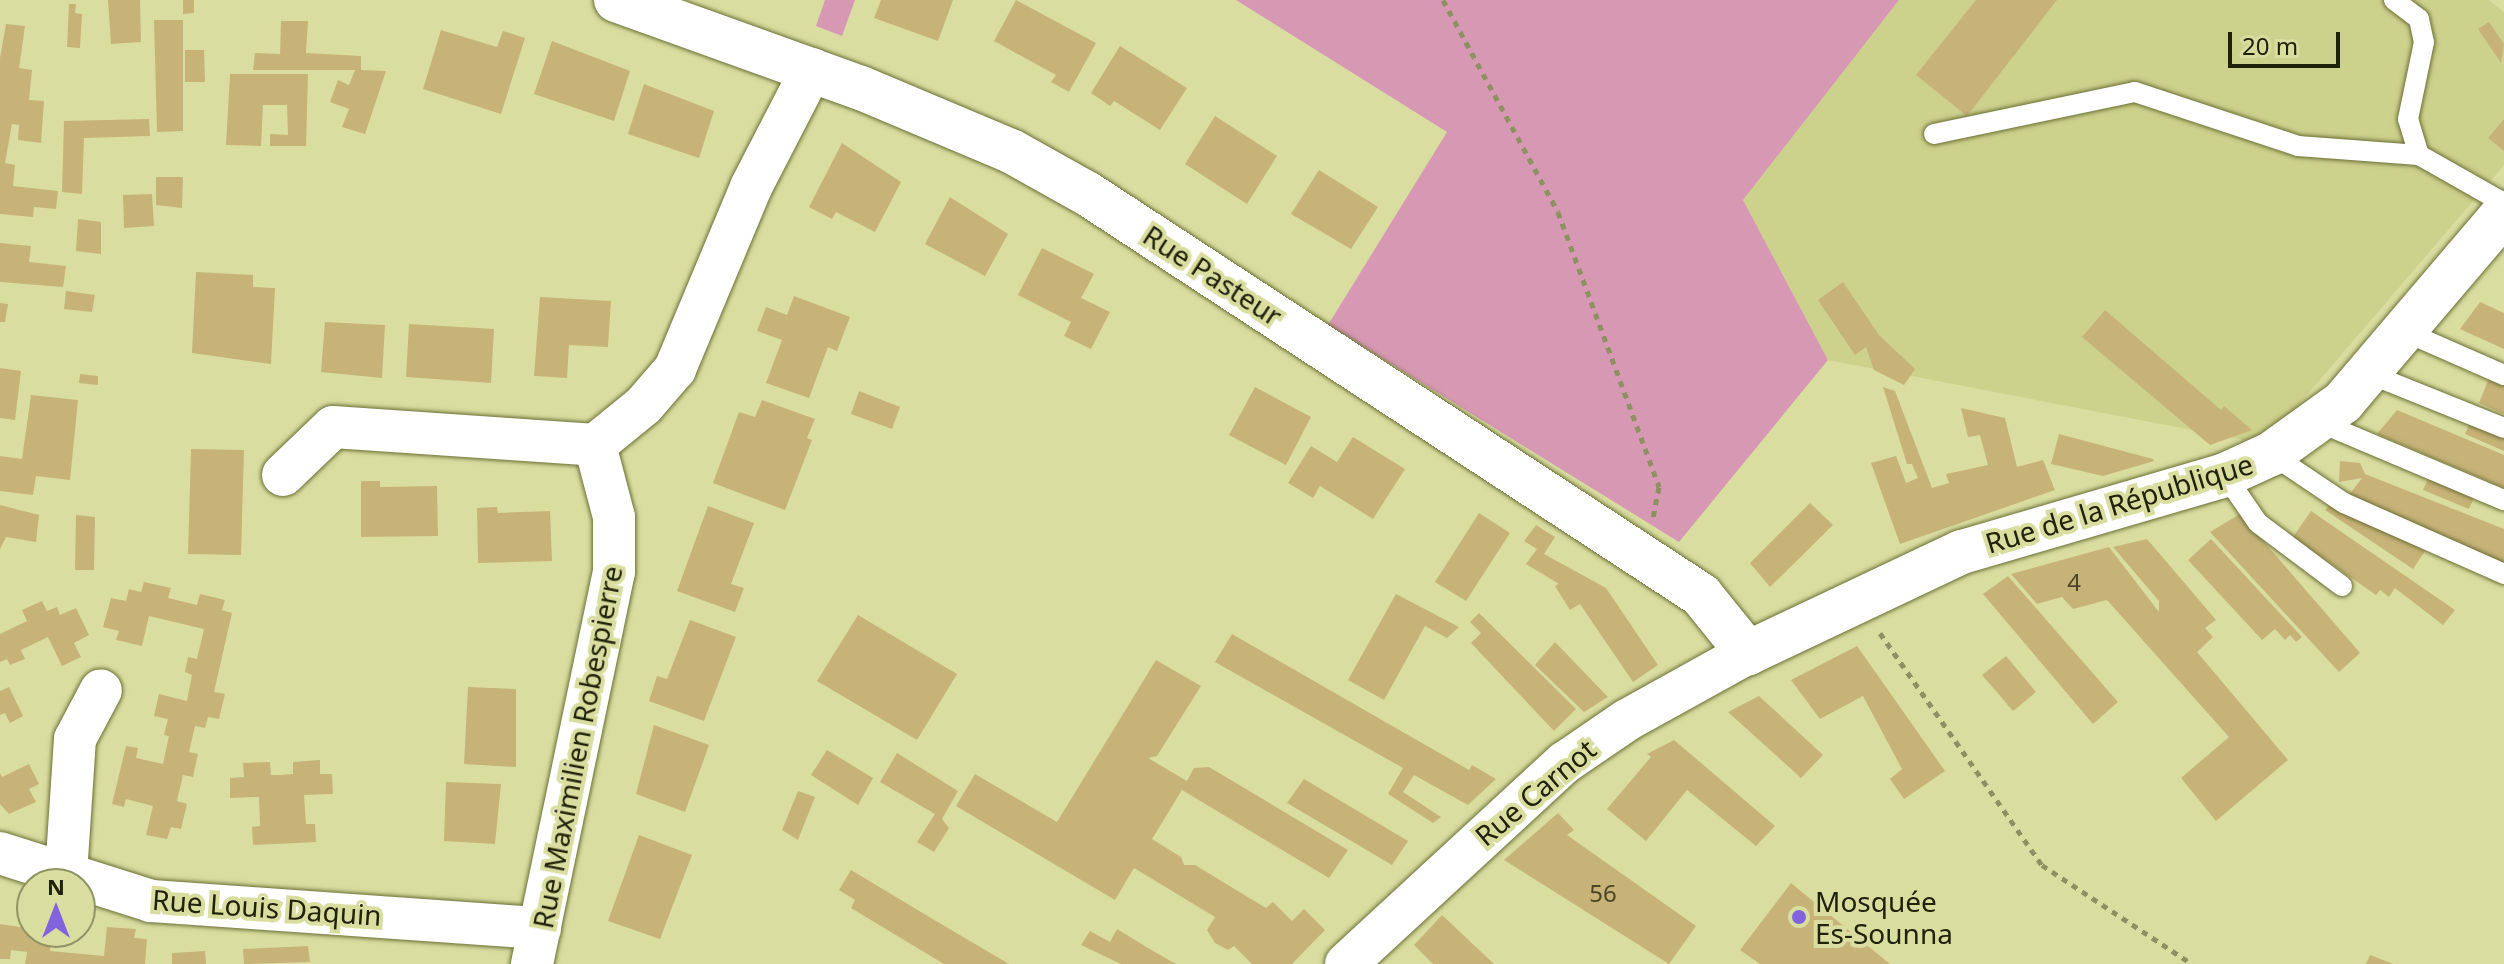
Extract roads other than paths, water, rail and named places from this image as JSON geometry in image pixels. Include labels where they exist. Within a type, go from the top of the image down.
[{"type":"street","name":"Rue Pasteur","points":[[616,0],[812,69],[979,137],[1088,194],[1701,595],[1748,653]]},
{"type":"street","points":[[283,475],[333,427],[595,445],[644,405],[675,369],[751,187],[812,69]]},
{"type":"street","name":"Rue de la République","points":[[1748,653],[1857,599],[2006,537],[2225,475],[2271,454],[2319,422],[2370,374],[2504,213]]},
{"type":"street","name":"Rue Maximilien Robespierre","points":[[536,946],[614,572],[614,517],[595,445]]},
{"type":"street","name":"Rue Carnot","points":[[1346,964],[1564,763],[1627,720],[1748,653]]},
{"type":"street","points":[[66,868],[75,739],[101,690]]},
{"type":"street","name":"Rue Louis Daquin","points":[[0,853],[47,868]]},
{"type":"street","name":"Rue Louis Daquin","points":[[96,884],[151,901],[536,946]]},
{"type":"lane","points":[[2394,0],[2419,19],[2424,42],[2408,119],[2419,155]]},
{"type":"lane","points":[[1934,134],[2135,92],[2298,146],[2419,155],[2504,203]]},
{"type":"lane","points":[[2406,332],[2504,375]]},
{"type":"lane","points":[[2370,374],[2504,428]]},
{"type":"lane","points":[[2319,422],[2504,500]]},
{"type":"lane","points":[[2271,454],[2344,503],[2504,574]]},
{"type":"lane","points":[[2225,475],[2258,523],[2342,586]]},
{"type":"place","name":"Mosquée Es-Sounna","points":[[1799,917]]}]
